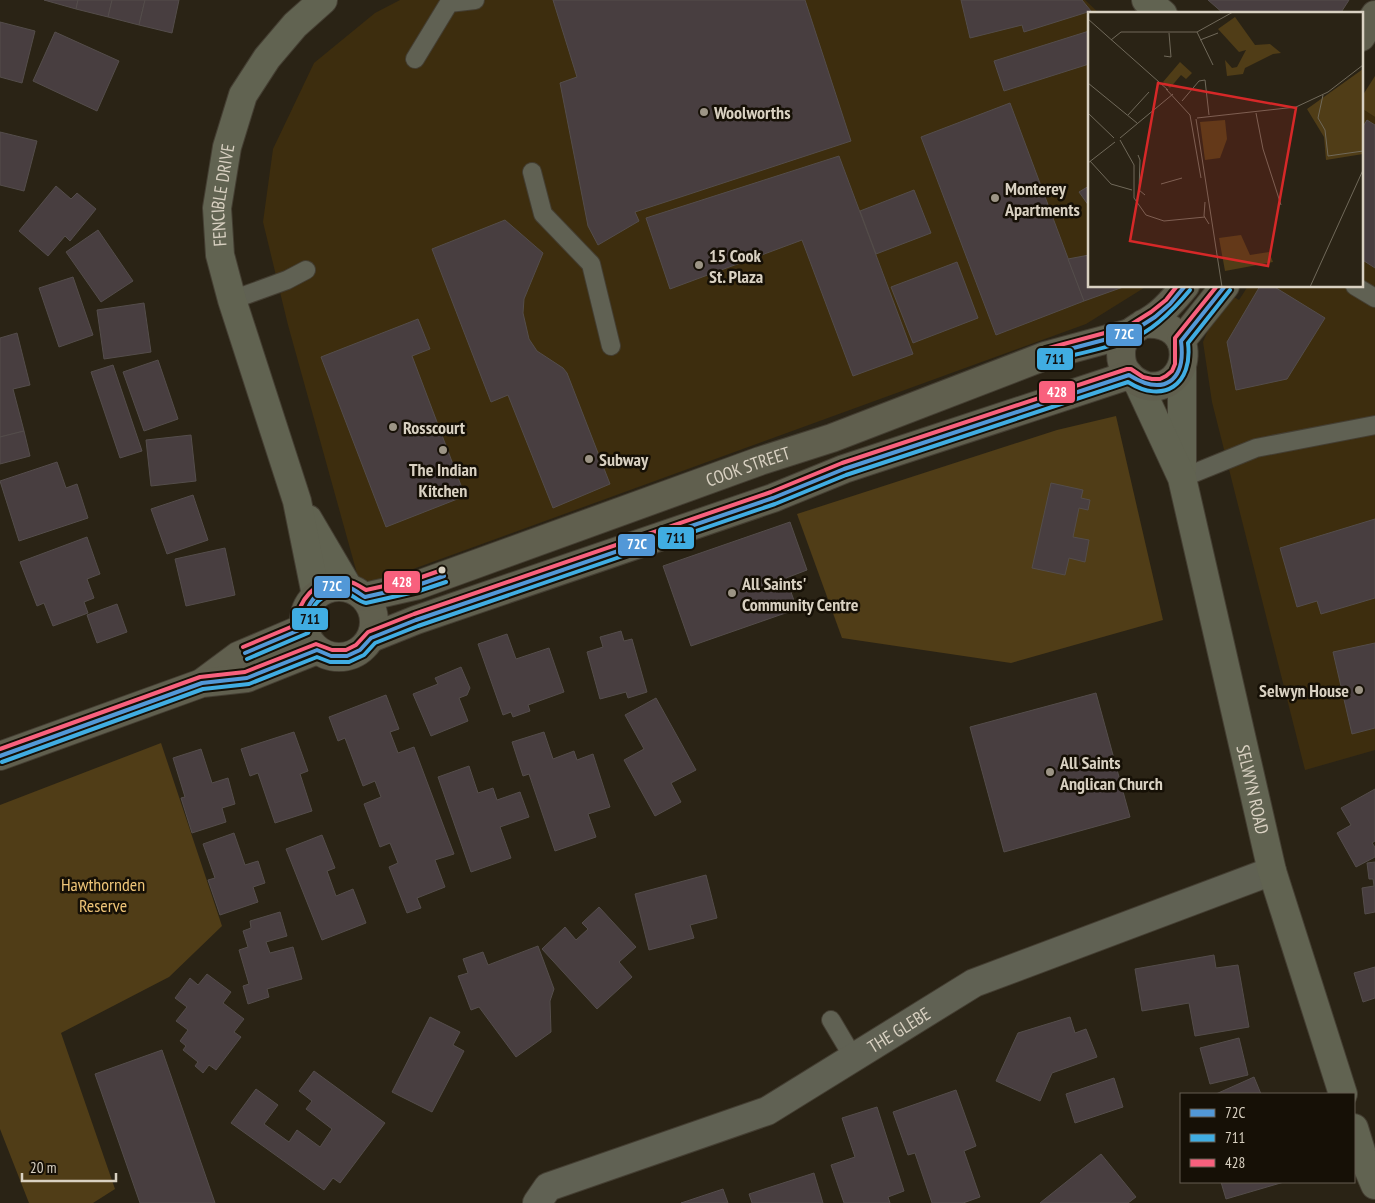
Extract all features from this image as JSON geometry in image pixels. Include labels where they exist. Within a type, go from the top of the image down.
[{"type":"main road","points":[[1362,35],[1375,15]]},
{"type":"main road","points":[[1183,288],[1170,304],[1155,317],[1136,328],[1121,349],[1124,367],[1134,379],[1147,386],[1164,384],[1178,374],[1182,354],[1224,288]]},
{"type":"main road","points":[[1136,328],[1154,323],[1165,325],[1175,331],[1182,354]]},
{"type":"main road","name":"COOK STREET","points":[[357,592],[418,586],[760,461],[832,438],[1044,356],[1136,328]]},
{"type":"main road","name":"COOK STREET","points":[[371,638],[416,620],[773,498],[844,470],[1134,379]]},
{"type":"main road","points":[[337,586],[357,592],[372,610],[374,624],[371,638],[360,650],[347,656],[331,656],[311,639],[304,616],[308,604],[316,595],[326,588],[337,586]]},
{"type":"main road","points":[[0,756],[202,683],[238,656],[311,639]]},
{"type":"street","name":"FENCIBLE DRIVE","points":[[316,595],[297,501],[232,300],[220,255],[217,208],[227,147],[243,95],[267,58],[295,25],[323,0]]},
{"type":"street","points":[[1146,0],[1161,12]]},
{"type":"street","name":"SELWYN ROAD","points":[[1182,354],[1182,478],[1272,871],[1343,1093]]},
{"type":"street","name":"SELWYN ROAD","points":[[1134,379],[1182,478]]},
{"type":"street","name":"FENCIBLE DRIVE","points":[[297,501],[357,592]]},
{"type":"street","name":"THE GLEBE","points":[[537,1203],[548,1187],[767,1111],[974,983],[1272,871]]},
{"type":"street","points":[[1355,1131],[1375,1185]]},
{"type":"lane","points":[[415,59],[448,3],[475,0]]},
{"type":"lane","points":[[532,172],[544,214],[591,264],[611,346]]},
{"type":"lane","points":[[232,300],[287,280],[306,270]]},
{"type":"lane","points":[[1359,288],[1375,298]]},
{"type":"lane","points":[[1182,478],[1256,448],[1375,425]]},
{"type":"lane","points":[[831,1020],[854,1057]]},
{"type":"shaded area","points":[[400,0],[1085,0],[1098,12],[1088,12],[1088,288],[1144,288],[1086,324],[361,588],[288,325],[263,222],[273,149],[314,63],[375,13]]},
{"type":"shaded area","points":[[1362,109],[1375,117],[1375,750],[1305,770],[1212,402],[1203,342],[1211,323],[1229,294],[1239,300],[1247,288],[1362,288]]},
{"type":"green space","points":[[1375,76],[1375,117],[1362,109],[1362,96]]},
{"type":"green space","points":[[1116,416],[1163,620],[1011,663],[842,638],[797,514],[1057,430]]},
{"type":"green space","name":"Hawthornden Reserve","points":[[161,743],[222,926],[169,977],[61,1033],[115,1189],[93,1203],[29,1203],[0,1129],[0,805]]},
{"type":"building","points":[[44,0],[78,0],[76,9]]},
{"type":"building","points":[[78,0],[112,0],[108,17],[76,9]]},
{"type":"building","points":[[112,0],[145,0],[139,25],[108,17]]},
{"type":"building","points":[[145,0],[179,0],[172,33],[139,25]]},
{"type":"building","name":"Woolworths","points":[[553,0],[805,0],[851,141],[635,212],[639,221],[598,245],[588,226],[560,83],[577,77]]},
{"type":"building","points":[[961,0],[1082,0],[1091,11],[1024,32],[1022,25],[970,38]]},
{"type":"building","points":[[1208,0],[1349,0],[1341,12],[1222,12]]},
{"type":"building","points":[[0,22],[35,31],[22,83],[0,77]]},
{"type":"building","points":[[1088,31],[1088,64],[1004,91],[994,61]]},
{"type":"building","points":[[55,32],[119,61],[97,111],[33,81]]},
{"type":"building","name":"Monterey Apartments","points":[[1010,103],[1084,301],[996,335],[921,137]]},
{"type":"building","points":[[1367,120],[1375,125],[1375,268],[1362,260],[1362,128]]},
{"type":"building","points":[[0,132],[37,141],[24,191],[0,185]]},
{"type":"building","name":"15 Cook St. Plaza","points":[[839,156],[913,354],[853,376],[802,240],[670,289],[646,218]]},
{"type":"building","points":[[56,186],[71,199],[77,193],[96,209],[70,241],[65,236],[48,256],[19,231]]},
{"type":"building","points":[[1088,187],[1088,205],[1079,192]]},
{"type":"building","points":[[914,190],[931,233],[876,254],[860,211]]},
{"type":"building","points":[[505,220],[543,253],[524,299],[523,313],[529,339],[537,351],[563,368],[567,373],[610,484],[553,508],[508,395],[491,402],[432,249]]},
{"type":"building","points":[[98,230],[133,281],[101,302],[66,252]]},
{"type":"building","points":[[1088,255],[1088,288],[1120,288],[1084,301],[1068,259]]},
{"type":"building","points":[[957,262],[978,318],[913,343],[891,287]]},
{"type":"building","points":[[73,277],[93,335],[59,347],[39,288]]},
{"type":"building","points":[[1259,288],[1276,288],[1325,318],[1287,379],[1236,390],[1227,342]]},
{"type":"building","points":[[144,303],[151,352],[104,359],[97,310]]},
{"type":"building","name":"Rosscourt","points":[[418,319],[430,349],[412,356],[465,496],[386,527],[321,357]]},
{"type":"building","points":[[17,333],[30,385],[13,389],[24,431],[0,437],[0,338]]},
{"type":"building","points":[[158,360],[178,419],[144,431],[123,372]]},
{"type":"building","points":[[113,365],[142,451],[120,458],[91,372]]},
{"type":"building","points":[[24,431],[30,456],[0,464],[0,437]]},
{"type":"building","points":[[191,435],[196,481],[151,486],[146,440]]},
{"type":"building","points":[[57,462],[66,488],[77,484],[88,518],[19,541],[0,481]]},
{"type":"building","points":[[1051,483],[1083,490],[1081,498],[1090,500],[1088,510],[1079,508],[1073,537],[1089,540],[1085,562],[1069,558],[1065,575],[1032,568]]},
{"type":"building","points":[[193,495],[208,540],[167,554],[151,509]]},
{"type":"building","points":[[1375,519],[1375,598],[1321,614],[1317,601],[1297,607],[1280,548]]},
{"type":"building","name":"All Saints' Community Centre","points":[[790,522],[807,570],[786,578],[797,609],[691,646],[663,566]]},
{"type":"building","points":[[87,537],[100,574],[87,579],[94,598],[84,602],[88,613],[53,626],[44,603],[37,606],[20,562]]},
{"type":"building","points":[[225,548],[235,595],[186,606],[175,559]]},
{"type":"building","points":[[117,604],[127,632],[97,643],[87,615]]},
{"type":"building","points":[[621,631],[624,641],[632,639],[647,692],[628,698],[626,692],[600,699],[587,652],[603,647],[600,637]]},
{"type":"building","points":[[507,634],[516,659],[549,648],[564,692],[528,705],[530,711],[513,717],[511,712],[503,715],[478,644]]},
{"type":"building","name":"Selwyn House","points":[[1375,643],[1375,728],[1352,734],[1333,652]]},
{"type":"building","points":[[461,667],[470,688],[467,695],[459,698],[468,721],[431,736],[413,694],[438,684],[435,678]]},
{"type":"building","name":"All Saints Anglican Church","points":[[1096,693],[1130,817],[1004,852],[970,727]]},
{"type":"building","points":[[386,695],[399,729],[390,732],[398,753],[414,747],[454,854],[435,860],[445,887],[417,898],[421,908],[407,913],[389,867],[398,863],[390,843],[380,847],[364,804],[381,797],[375,781],[363,786],[345,738],[338,741],[329,717]]},
{"type":"building","points":[[656,698],[696,770],[671,783],[681,802],[655,816],[624,760],[644,749],[625,715]]},
{"type":"building","points":[[294,732],[308,771],[300,774],[312,811],[275,823],[258,773],[250,776],[241,749]]},
{"type":"building","points":[[544,732],[553,759],[574,751],[577,760],[593,754],[610,807],[588,814],[596,837],[555,851],[529,774],[523,776],[512,742]]},
{"type":"building","points":[[201,749],[212,783],[228,778],[235,804],[222,808],[226,822],[192,833],[181,798],[185,797],[173,758]]},
{"type":"building","points":[[469,766],[478,793],[493,788],[497,800],[520,792],[529,817],[500,827],[511,858],[471,872],[438,777]]},
{"type":"building","points":[[1375,789],[1375,841],[1372,843],[1375,847],[1375,857],[1356,867],[1337,833],[1351,825],[1341,808]]},
{"type":"building","points":[[234,833],[245,865],[258,861],[265,883],[253,887],[258,902],[220,915],[208,880],[215,878],[203,844]]},
{"type":"building","points":[[322,835],[335,868],[327,871],[336,896],[353,889],[366,923],[322,940],[286,849]]},
{"type":"building","points":[[1375,862],[1375,912],[1365,914],[1362,888],[1374,886],[1373,879],[1369,879],[1367,863]]},
{"type":"building","points":[[706,875],[717,918],[690,925],[694,938],[649,950],[635,894]]},
{"type":"building","points":[[599,907],[636,947],[619,962],[632,977],[597,1009],[542,949],[565,927],[576,940],[588,929],[582,923]]},
{"type":"building","points":[[280,912],[287,936],[266,942],[270,953],[293,947],[302,979],[267,989],[269,997],[248,1004],[243,986],[249,984],[239,950],[248,947],[243,931],[251,928],[250,921]]},
{"type":"building","points":[[538,946],[554,989],[550,1001],[551,1032],[516,1057],[479,1007],[471,1010],[458,976],[468,973],[463,959],[483,952],[488,965]]},
{"type":"building","points":[[1214,955],[1216,968],[1238,965],[1249,1027],[1195,1036],[1189,1003],[1142,1011],[1135,969]]},
{"type":"building","points":[[1375,967],[1375,998],[1363,1002],[1354,973]]},
{"type":"building","points":[[207,974],[231,992],[223,1003],[244,1019],[234,1032],[241,1037],[216,1070],[209,1065],[203,1073],[195,1066],[198,1062],[183,1050],[186,1046],[180,1041],[188,1030],[176,1021],[187,1007],[175,998],[190,978],[198,985]]},
{"type":"building","points":[[430,1017],[460,1032],[453,1045],[464,1051],[432,1112],[392,1092]]},
{"type":"building","points":[[1070,1017],[1075,1033],[1086,1029],[1097,1057],[1052,1073],[1040,1101],[996,1081],[1018,1033]]},
{"type":"building","points":[[1239,1038],[1248,1075],[1210,1084],[1200,1048]]},
{"type":"building","points":[[162,1050],[215,1203],[140,1203],[95,1074]]},
{"type":"building","points":[[314,1071],[385,1123],[340,1183],[333,1178],[324,1190],[231,1123],[256,1089],[278,1105],[264,1124],[289,1142],[297,1130],[320,1147],[332,1129],[306,1109],[312,1101],[299,1091]]},
{"type":"building","points":[[1254,1077],[1261,1093],[1218,1093]]},
{"type":"building","points":[[1114,1078],[1123,1107],[1075,1123],[1066,1094]]},
{"type":"building","points":[[956,1090],[976,1146],[964,1151],[980,1197],[963,1203],[932,1203],[915,1153],[908,1155],[893,1112]]},
{"type":"building","points":[[877,1107],[904,1191],[888,1197],[890,1203],[844,1203],[831,1165],[855,1157],[842,1118]]},
{"type":"building","points":[[1101,1154],[1136,1197],[1128,1203],[1040,1203]]},
{"type":"building","points":[[814,1173],[823,1203],[752,1203],[749,1194]]},
{"type":"building","points":[[1221,1183],[1281,1183],[1226,1199]]},
{"type":"building","points":[[723,1189],[728,1203],[681,1203]]},
{"type":"transit line","name":"428","points":[[1045,349],[1127,327],[1166,300],[1175,288]]},
{"type":"transit line","name":"72C","points":[[1047,355],[1130,333],[1155,317],[1170,304],[1183,288]]},
{"type":"transit line","name":"428","points":[[0,749],[200,677],[245,672],[316,644],[332,650],[346,650],[356,645],[368,632],[414,614],[771,492],[842,463],[1127,369],[1131,369],[1143,377],[1160,379],[1172,371],[1175,364],[1175,338],[1215,288]]},
{"type":"transit line","name":"72C","points":[[0,756],[202,683],[247,678],[317,650],[331,656],[347,656],[360,650],[371,638],[416,620],[773,498],[844,469],[1129,375],[1153,385],[1170,381],[1176,375],[1180,366],[1182,355],[1181,341],[1223,288]]},
{"type":"transit line","name":"711","points":[[1049,361],[1111,346],[1139,335],[1163,318],[1190,290]]},
{"type":"transit line","name":"711","points":[[2,762],[203,689],[249,684],[317,657],[330,662],[349,662],[364,655],[375,643],[418,626],[775,504],[846,475],[1128,382],[1141,389],[1164,391],[1181,379],[1186,370],[1188,343],[1230,290]]},
{"type":"transit line","name":"428","points":[[243,647],[298,624],[298,615],[304,600],[316,587],[323,583],[344,580],[366,590],[416,579],[442,570]]},
{"type":"transit line","name":"72C","points":[[245,653],[304,628],[307,611],[322,590],[330,587],[348,587],[365,597],[418,585],[444,576]]},
{"type":"transit line","name":"711","points":[[247,659],[308,633],[312,610],[315,605],[318,601],[333,593],[344,592],[366,603],[419,591],[446,582]]},
{"type":"place","name":"Woolworths","points":[[704,112]]},
{"type":"place","name":"Monterey Apartments","points":[[995,198]]},
{"type":"place","name":"15 Cook St. Plaza","points":[[699,265]]},
{"type":"place","name":"Rosscourt","points":[[393,427]]},
{"type":"place","name":"The Indian Kitchen","points":[[443,450]]},
{"type":"place","name":"Subway","points":[[589,459]]},
{"type":"place","name":"All Saints' Community Centre","points":[[732,593]]},
{"type":"place","name":"Selwyn House","points":[[1359,690]]},
{"type":"place","name":"All Saints Anglican Church","points":[[1050,772]]}]
